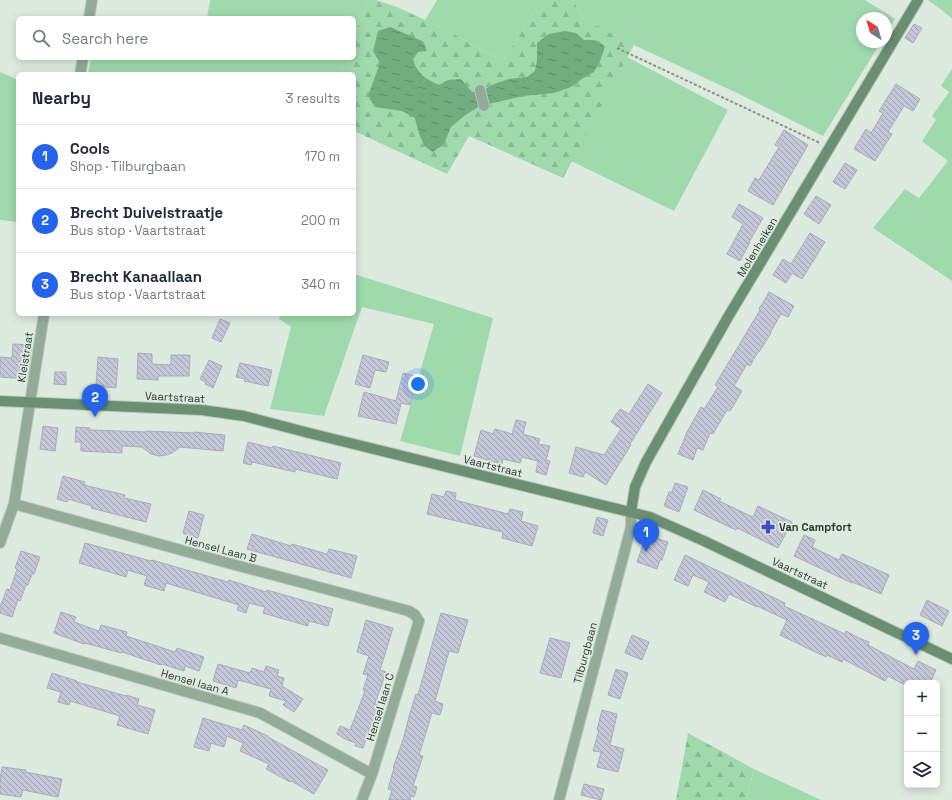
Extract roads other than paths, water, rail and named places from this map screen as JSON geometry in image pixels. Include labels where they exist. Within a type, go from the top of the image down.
[{"type":"main road","name":"Molenheiken","points":[[631,512],[636,487],[646,462],[728,317],[918,0]]},
{"type":"main road","name":"Vaartstraat","points":[[0,401],[202,410],[244,416],[631,512],[650,518],[704,541],[952,659]]},
{"type":"street","points":[[89,16],[92,0]]},
{"type":"street","points":[[80,72],[83,60]]},
{"type":"street","points":[[480,90],[484,106]]},
{"type":"street","name":"Kleistraat","points":[[0,543],[14,504],[44,316]]},
{"type":"street","name":"Hensel Laan B","points":[[14,504],[409,611],[415,615],[419,621]]},
{"type":"street","name":"Tilburgbaan","points":[[559,800],[631,527],[631,512]]},
{"type":"street","name":"Hensel laan C","points":[[362,800],[372,774],[419,621]]},
{"type":"street","name":"Hensel laan A","points":[[0,638],[260,713],[372,774]]},
{"type":"water","points":[[390,27],[422,41],[427,51],[418,52],[413,59],[414,64],[419,72],[430,81],[439,85],[448,80],[461,79],[472,92],[484,90],[494,84],[509,79],[527,77],[535,71],[537,60],[537,43],[549,34],[565,31],[576,33],[584,40],[598,41],[605,47],[594,72],[571,87],[554,93],[523,96],[480,106],[464,116],[451,127],[444,144],[433,152],[423,142],[415,118],[402,111],[375,107],[368,96],[380,63],[373,51],[378,31]]},
{"type":"place","name":"Brecht Duivelstraatje","points":[[95,417]]},
{"type":"place","name":"Van Campfort","points":[[768,527]]},
{"type":"place","name":"Cools","points":[[646,552]]},
{"type":"place","name":"Brecht Kanaallaan","points":[[916,655]]}]
